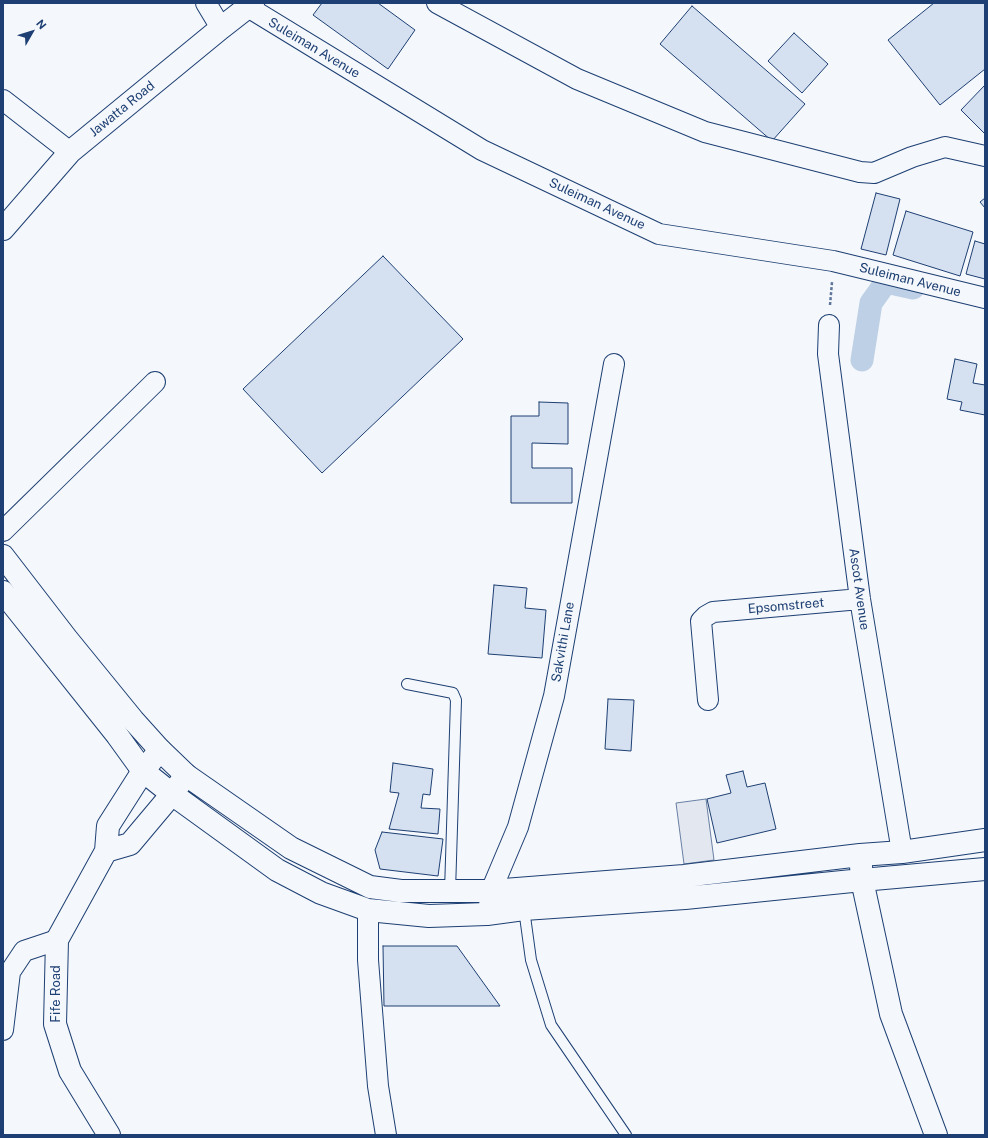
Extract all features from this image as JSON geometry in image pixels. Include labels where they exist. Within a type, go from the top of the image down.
[{"type":"main road","name":"Jawatta Road","points":[[3,229],[70,152],[251,5]]},
{"type":"main road","points":[[3,556],[67,639],[133,720],[160,750],[186,775],[291,848],[370,887],[401,891],[491,891],[684,876],[860,855],[902,852],[985,840]]},
{"type":"main road","points":[[3,592],[117,735],[143,770],[172,794],[277,870],[321,893],[368,910],[429,916],[487,914],[524,909],[685,898],[985,869]]},
{"type":"main road","name":"Fife Road","points":[[103,1133],[70,1071],[55,1024],[57,940],[106,852],[108,826],[143,770],[160,750]]},
{"type":"main road","points":[[106,852],[130,844],[186,775]]},
{"type":"main road","points":[[860,855],[862,880],[892,1014],[936,1135]]},
{"type":"street","points":[[206,3],[221,28]]},
{"type":"street","points":[[437,3],[577,79],[705,132],[860,172],[874,173],[912,157],[945,147],[985,156]]},
{"type":"street","name":"Suleiman Avenue","points":[[251,5],[482,150],[659,234],[833,262],[985,298]]},
{"type":"street","points":[[3,100],[70,152]]},
{"type":"street","name":"Ascot Avenue","points":[[829,325],[828,354],[860,599],[902,852]]},
{"type":"street","name":"Sakvithi Lane","points":[[487,914],[491,891],[518,827],[554,696],[614,364]]},
{"type":"street","points":[[3,531],[155,382]]},
{"type":"street","name":"Epsomstreet","points":[[708,700],[701,621],[706,616],[713,612],[860,599]]},
{"type":"street","points":[[368,910],[368,960],[378,1086],[386,1135]]},
{"type":"street","points":[[3,1030],[10,972],[24,951],[57,940]]},
{"type":"lane","points":[[407,684],[453,693],[456,700],[450,891]]},
{"type":"lane","points":[[524,909],[531,960],[551,1026],[626,1135]]},
{"type":"path","points":[[829,325],[833,262]]},
{"type":"shaded area","points":[[706,799],[714,860],[684,864],[676,803]]},
{"type":"building","points":[[322,3],[378,3],[415,30],[388,69],[313,15]]},
{"type":"building","points":[[934,3],[985,3],[985,69],[940,105],[888,40]]},
{"type":"building","points":[[692,6],[805,104],[772,141],[660,44]]},
{"type":"building","points":[[794,33],[828,64],[802,93],[768,61]]},
{"type":"building","points":[[985,85],[985,134],[961,110]]},
{"type":"building","points":[[876,193],[900,199],[886,255],[861,249]]},
{"type":"building","points":[[985,198],[985,208],[980,202]]},
{"type":"building","points":[[906,211],[973,232],[960,276],[893,255]]},
{"type":"building","points":[[975,241],[985,244],[985,279],[966,274]]},
{"type":"building","points":[[383,256],[463,339],[322,473],[243,389]]},
{"type":"building","points":[[955,359],[977,364],[973,383],[985,385],[985,415],[960,410],[962,402],[947,399]]},
{"type":"building","points":[[539,402],[568,403],[568,444],[532,443],[532,468],[572,468],[572,503],[511,503],[511,416],[539,416]]},
{"type":"building","points":[[494,585],[527,588],[525,608],[546,610],[542,658],[488,654]]},
{"type":"building","points":[[608,699],[634,700],[631,751],[605,749]]},
{"type":"building","points":[[393,763],[433,769],[430,795],[423,794],[421,808],[440,809],[438,834],[389,829],[399,793],[390,792]]},
{"type":"building","points":[[743,771],[747,787],[765,783],[776,829],[717,843],[707,799],[731,793],[726,775]]},
{"type":"building","points":[[382,832],[443,839],[438,876],[380,869],[375,850]]},
{"type":"building","points":[[383,946],[457,946],[500,1006],[384,1006]]},
{"type":"waterway","points":[[862,360],[871,303],[886,282],[913,288]]}]
